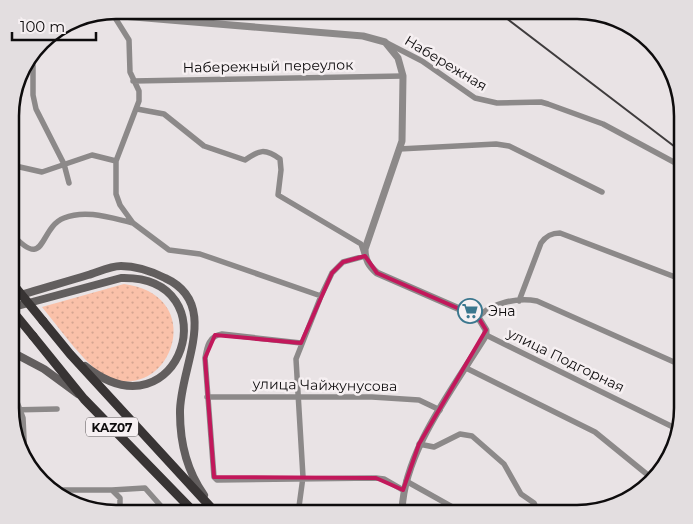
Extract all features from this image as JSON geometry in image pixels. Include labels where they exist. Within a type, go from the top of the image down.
[{"type":"highway","name":"KAZ07","points":[[19,291],[70,354],[209,505]]},
{"type":"highway","name":"KAZ07","points":[[19,319],[84,399],[187,505]]},
{"type":"main road","points":[[19,295],[120,266],[142,268],[172,281],[184,294],[196,320],[196,334],[182,390],[180,412],[183,450],[195,483],[211,505]]},
{"type":"main road","points":[[19,306],[121,278],[139,278],[152,282],[172,295],[184,324],[183,343],[174,365],[162,377],[145,386],[118,384],[98,377],[70,354]]},
{"type":"main road","points":[[19,356],[44,369],[84,399]]},
{"type":"street","points":[[116,19],[129,40],[130,72],[139,91],[137,109],[124,136],[116,161],[116,194],[120,205],[133,222],[169,250],[200,254],[321,296]]},
{"type":"street","name":"Набережная","points":[[151,19],[363,36],[385,42],[422,61],[475,98],[497,103],[541,102],[548,104],[603,124],[674,162]]},
{"type":"street","points":[[365,256],[365,249],[402,141],[403,76],[398,58],[385,42]]},
{"type":"street","points":[[33,66],[33,95],[36,109],[64,164],[69,183]]},
{"type":"street","name":"Набережный переулок","points":[[133,81],[403,76]]},
{"type":"street","points":[[137,109],[164,114],[204,146],[226,154],[245,160],[259,150],[270,152],[280,159],[281,170],[278,195],[361,244],[368,264],[377,273],[478,317],[488,308],[520,300],[536,301],[674,362]]},
{"type":"street","points":[[399,149],[496,144],[509,146],[602,192]]},
{"type":"street","points":[[19,167],[42,172],[92,155],[116,161]]},
{"type":"street","points":[[19,242],[24,248],[30,249],[41,245],[59,221],[66,217],[96,214],[133,222]]},
{"type":"street","points":[[520,300],[541,244],[545,238],[555,233],[560,233],[674,277]]},
{"type":"street","points":[[299,505],[303,477],[296,359],[321,296],[338,267],[350,259],[365,256]]},
{"type":"street","name":"улица Подгорная","points":[[478,317],[485,325],[486,335],[672,427]]},
{"type":"street","points":[[301,343],[222,334],[215,335],[209,341],[205,358],[212,473],[217,480],[303,477],[376,478],[384,479],[403,490]]},
{"type":"street","points":[[402,505],[403,490],[419,444],[486,335]]},
{"type":"street","points":[[466,368],[595,432],[647,475]]},
{"type":"street","name":"улица Чайжунусова","points":[[207,397],[419,400],[440,410]]},
{"type":"street","points":[[19,410],[57,409]]},
{"type":"street","points":[[419,444],[434,447],[460,434],[472,436],[504,464],[522,494],[535,505]]},
{"type":"street","points":[[406,481],[449,505]]},
{"type":"street","points":[[63,490],[144,488],[160,505]]},
{"type":"street","points":[[109,489],[120,498],[120,505]]},
{"type":"highlighted area","points":[[365,256],[377,273],[478,317],[486,330],[419,444],[403,490],[376,478],[214,477],[205,358],[215,335],[301,343],[332,273],[343,262]]},
{"type":"shaded area","points":[[124,284],[150,292],[166,306],[173,324],[172,343],[165,361],[151,374],[133,381],[111,379],[93,367],[74,347],[42,307]]},
{"type":"railway","points":[[507,19],[674,146]]},
{"type":"place","name":"Эна","points":[[470,311]]}]
